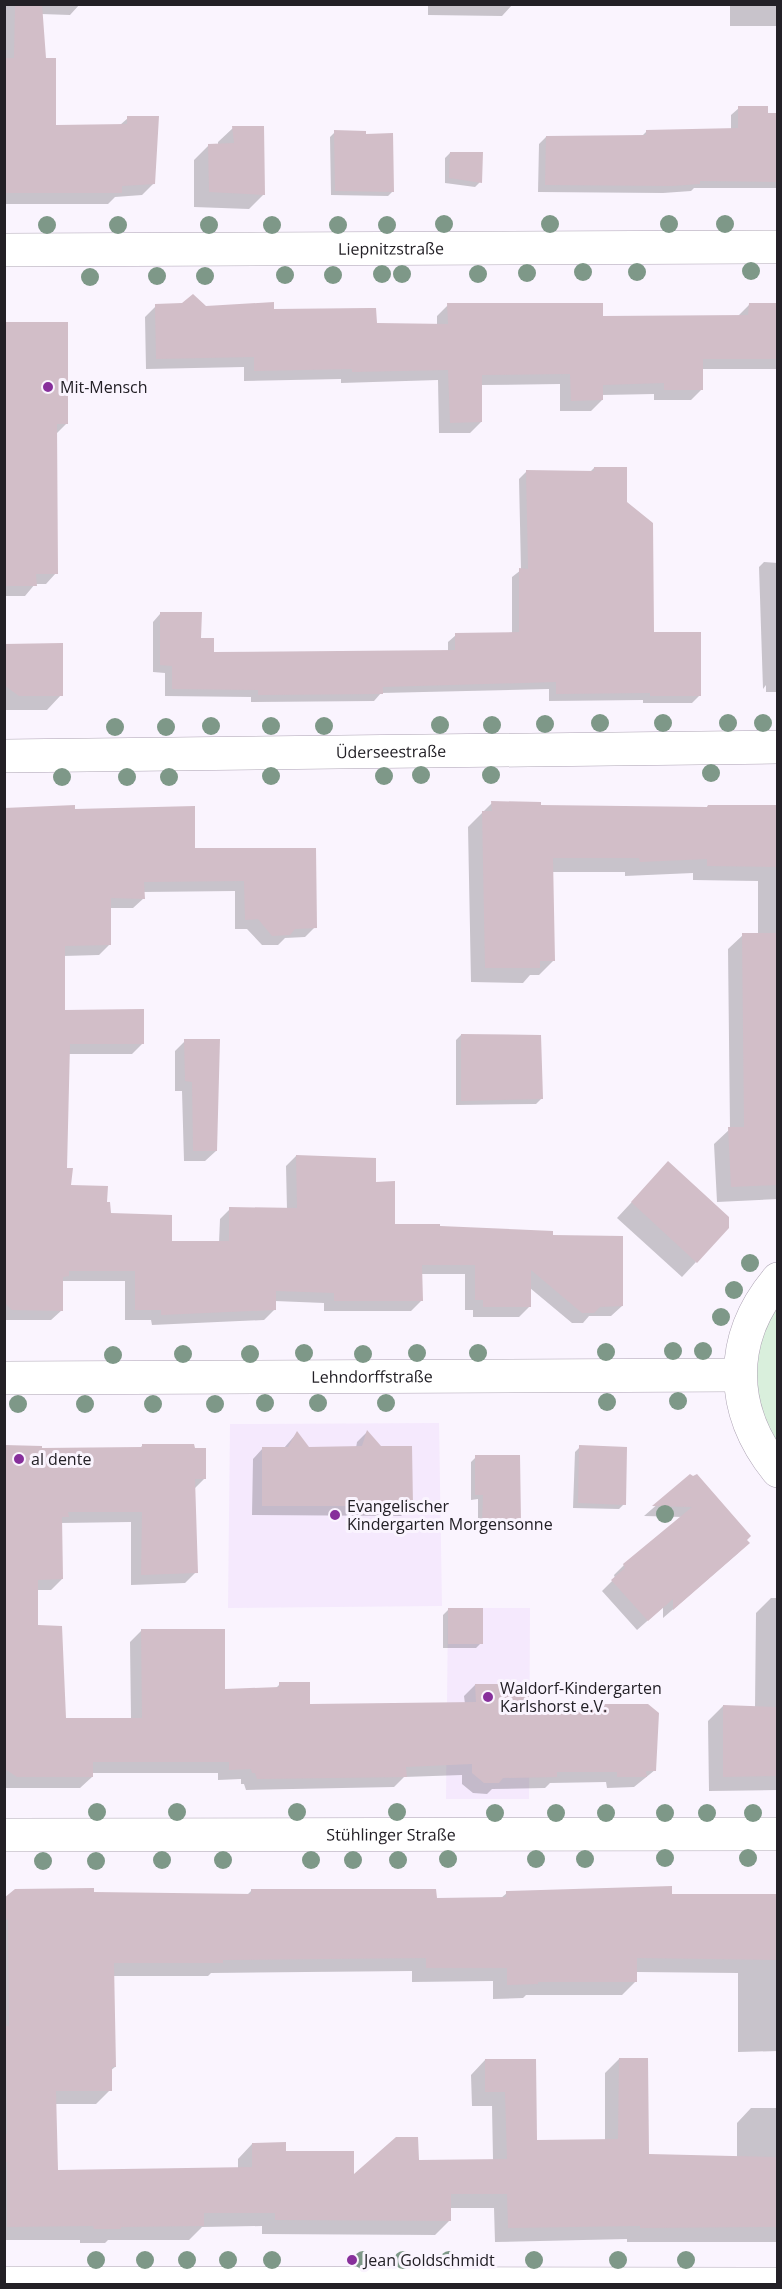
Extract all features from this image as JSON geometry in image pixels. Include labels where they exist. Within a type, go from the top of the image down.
[{"type":"street","name":"Liepnitzstraße","points":[[4,250],[777,247]]},
{"type":"street","name":"Üderseestraße","points":[[4,756],[777,747]]},
{"type":"street","points":[[777,1279],[762,1298],[745,1335],[739,1375],[745,1416],[761,1451],[777,1471]]},
{"type":"street","name":"Lehndorffstraße","points":[[4,1378],[739,1375]]},
{"type":"street","name":"Stühlinger Straße","points":[[4,1834],[777,1834]]},
{"type":"street","points":[[4,2283],[777,2284]]},
{"type":"shaded area","name":"Evangelischer Kindergarten Morgensonne","points":[[439,1423],[442,1606],[228,1608],[230,1424]]},
{"type":"shaded area","name":"Waldorf-Kindergarten Karlshorst e.V.","points":[[448,1608],[530,1608],[529,1799],[446,1799]]},
{"type":"green space","points":[[777,1301],[777,1453],[752,1395],[756,1348]]},
{"type":"building","points":[[15,4],[42,4],[46,58],[56,58],[56,125],[127,124],[127,116],[159,116],[155,184],[122,186],[122,193],[4,193],[4,58],[14,58]]},
{"type":"building","points":[[738,106],[768,106],[768,113],[777,113],[777,182],[700,181],[700,184],[672,186],[545,185],[546,136],[646,135],[646,130],[738,128]]},
{"type":"building","points":[[232,126],[264,126],[265,195],[209,192],[208,144],[234,143]]},
{"type":"building","points":[[334,130],[366,131],[366,134],[393,133],[394,192],[335,191]]},
{"type":"building","points":[[450,152],[483,152],[482,183],[449,178]]},
{"type":"building","points":[[193,294],[206,306],[274,302],[274,309],[376,308],[377,323],[448,324],[447,303],[603,303],[603,316],[748,315],[749,303],[776,303],[777,359],[703,359],[703,390],[664,390],[664,383],[603,385],[603,400],[571,401],[570,374],[482,375],[482,422],[450,423],[448,370],[254,371],[254,357],[156,359],[155,304],[182,303]]},
{"type":"building","points":[[4,322],[68,322],[68,424],[57,424],[58,574],[36,574],[37,586],[6,586],[6,573],[4,573]]},
{"type":"building","points":[[594,467],[627,467],[627,502],[653,523],[654,632],[701,632],[701,696],[650,696],[650,693],[556,694],[556,682],[383,687],[383,694],[258,695],[258,690],[172,689],[172,666],[160,665],[160,612],[202,612],[201,638],[214,638],[214,652],[455,650],[455,633],[519,632],[519,568],[528,569],[526,470],[594,471]]},
{"type":"building","points":[[63,643],[63,696],[19,696],[4,685],[4,644]]},
{"type":"building","points":[[491,801],[541,802],[541,805],[707,807],[708,805],[777,805],[777,867],[707,866],[707,859],[640,862],[639,858],[553,858],[555,961],[540,961],[540,968],[485,968],[482,811],[492,811]]},
{"type":"building","points":[[75,805],[75,809],[195,806],[195,848],[316,848],[317,928],[295,929],[290,935],[272,936],[258,919],[245,920],[244,881],[144,882],[145,899],[111,898],[111,945],[65,946],[65,1010],[144,1009],[144,1044],[70,1044],[67,1168],[73,1168],[71,1185],[108,1186],[107,1202],[110,1202],[111,1213],[172,1215],[172,1241],[229,1241],[229,1207],[297,1208],[296,1155],[376,1158],[376,1182],[395,1181],[395,1224],[440,1224],[440,1226],[553,1231],[553,1235],[623,1236],[623,1306],[600,1307],[594,1313],[582,1313],[531,1270],[531,1307],[483,1307],[483,1300],[475,1300],[475,1265],[422,1265],[423,1301],[334,1301],[334,1293],[276,1291],[276,1310],[161,1315],[161,1310],[135,1310],[135,1271],[69,1271],[69,1276],[63,1277],[63,1311],[12,1310],[4,1302],[4,808]]},
{"type":"building","points":[[742,933],[777,933],[777,1185],[731,1187],[728,1127],[744,1127]]},
{"type":"building","points":[[461,1034],[541,1035],[543,1099],[461,1101]]},
{"type":"building","points":[[184,1039],[220,1039],[217,1151],[193,1151],[192,1082],[185,1081]]},
{"type":"building","points":[[668,1161],[729,1217],[729,1228],[697,1263],[631,1202]]},
{"type":"building","points":[[367,1430],[381,1446],[412,1446],[413,1506],[262,1506],[262,1447],[288,1447],[297,1431],[309,1447],[362,1446]]},
{"type":"building","points":[[142,1444],[194,1444],[195,1448],[206,1448],[206,1479],[195,1479],[198,1573],[141,1575],[142,1512],[68,1512],[69,1517],[62,1517],[63,1579],[38,1580],[38,1625],[62,1626],[66,1718],[142,1718],[141,1629],[225,1629],[225,1689],[279,1687],[279,1682],[310,1682],[310,1704],[476,1702],[475,1684],[529,1684],[529,1710],[596,1709],[596,1704],[648,1704],[659,1713],[656,1771],[646,1771],[647,1777],[617,1777],[617,1772],[557,1772],[557,1777],[503,1778],[499,1783],[484,1783],[472,1773],[472,1764],[406,1767],[407,1777],[257,1779],[251,1769],[229,1770],[229,1762],[93,1762],[93,1777],[17,1777],[5,1769],[4,1445],[42,1446],[42,1448],[142,1447]]},
{"type":"building","points":[[579,1445],[627,1447],[626,1505],[578,1503]]},
{"type":"building","points":[[475,1455],[520,1455],[521,1523],[482,1522],[483,1495],[475,1495]]},
{"type":"building","points":[[690,1474],[693,1476],[697,1474],[751,1536],[747,1540],[750,1543],[673,1610],[673,1599],[648,1621],[611,1580],[625,1568],[623,1564],[692,1507],[652,1506]]},
{"type":"building","points":[[448,1608],[483,1608],[483,1644],[448,1644]]},
{"type":"building","points":[[723,1705],[777,1707],[777,1776],[723,1777]]},
{"type":"building","points":[[672,1886],[672,1894],[777,1894],[777,1960],[637,1958],[637,1982],[538,1982],[538,1984],[507,1985],[507,1968],[426,1968],[426,1958],[114,1963],[116,2067],[112,2067],[112,2091],[56,2091],[58,2170],[252,2167],[252,2143],[286,2142],[286,2151],[354,2151],[354,2174],[396,2137],[418,2137],[419,2160],[507,2159],[505,2092],[485,2092],[485,2059],[536,2059],[537,2140],[618,2139],[619,2058],[648,2058],[649,2154],[777,2157],[777,2227],[508,2228],[507,2194],[451,2194],[451,2221],[275,2220],[275,2213],[204,2213],[204,2226],[121,2227],[121,2229],[94,2229],[93,2226],[7,2227],[7,2162],[4,2162],[4,2134],[7,2134],[6,2026],[9,2026],[8,1919],[4,1920],[4,1898],[15,1889],[94,1888],[94,1892],[251,1894],[251,1889],[436,1889],[437,1898],[506,1897],[506,1891]]},
{"type":"place","name":"Mit-Mensch","points":[[48,387]]},
{"type":"place","name":"al dente","points":[[19,1459]]},
{"type":"place","name":"Evangelischer Kindergarten Morgensonne","points":[[335,1515]]},
{"type":"place","name":"Waldorf-Kindergarten Karlshorst e.V.","points":[[488,1697]]},
{"type":"place","name":"Jean Goldschmidt","points":[[352,2260]]}]
